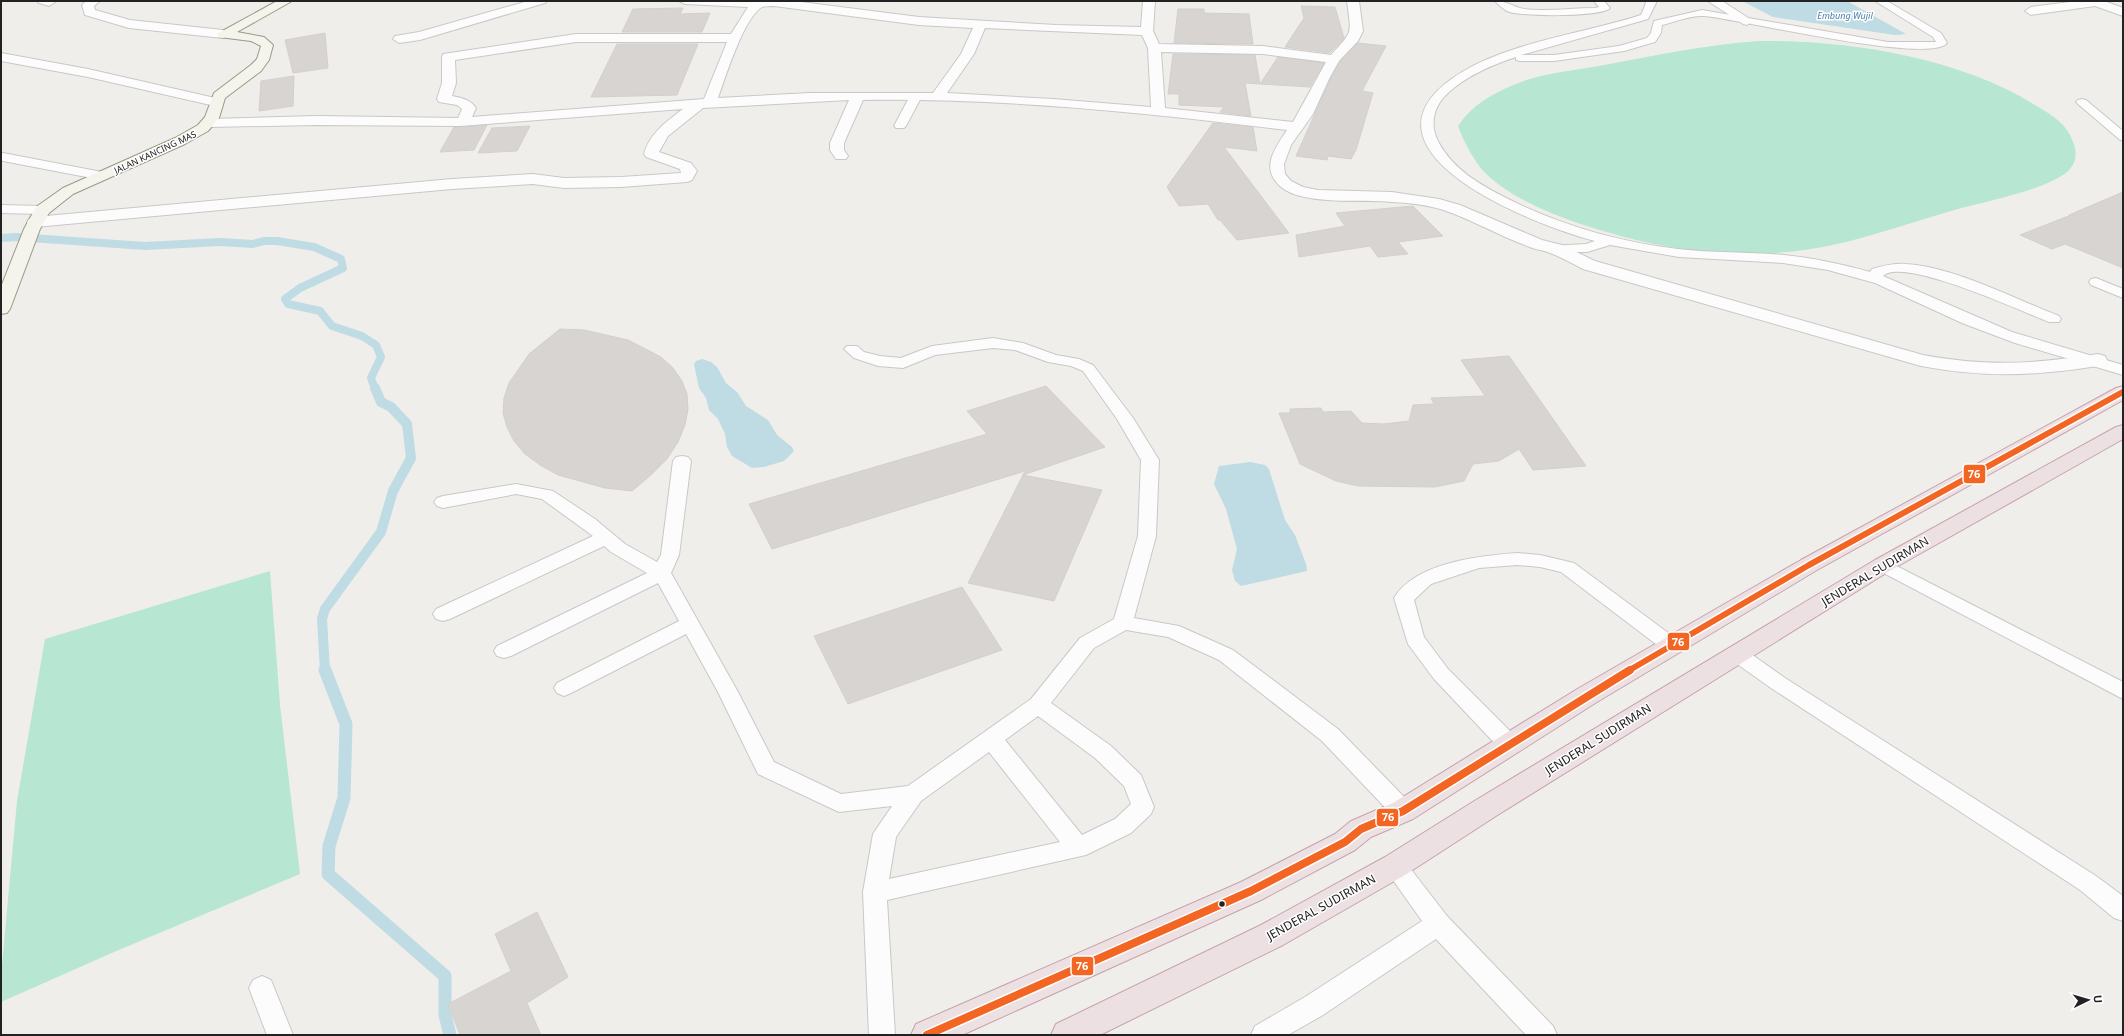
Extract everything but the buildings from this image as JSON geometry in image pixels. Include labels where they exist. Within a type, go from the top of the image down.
[{"type":"highway","points":[[927,1035],[1251,891],[1345,842],[1361,829],[1403,811],[1509,744],[1809,566],[2123,392]]},
{"type":"highway","name":"JENDERAL SUDIRMAN","points":[[1067,1035],[1272,935],[1395,866],[1486,808],[1611,733],[1883,565],[2123,432]]},
{"type":"street","points":[[94,1],[88,5],[89,12],[129,24],[257,39],[263,41],[267,45],[260,64],[221,93],[215,102],[212,118],[209,123]]},
{"type":"street","points":[[223,34],[286,1]]},
{"type":"street","points":[[399,39],[420,36],[541,1]]},
{"type":"street","points":[[685,1],[759,4],[774,2],[919,21],[980,25],[1147,31]]},
{"type":"street","points":[[1149,1],[1147,31],[1154,48],[1158,111]]},
{"type":"street","points":[[1353,1],[1354,38],[1334,59],[1323,77],[1306,114],[1284,145],[1277,164],[1278,175],[1286,184],[1298,190],[1318,195],[1392,197],[1433,202],[1454,208],[1536,244],[1556,249],[1589,265],[1922,360],[1968,368],[2018,369],[2059,366],[2098,360]]},
{"type":"street","points":[[1714,1],[1747,21]]},
{"type":"street","points":[[2031,11],[2095,2],[2123,12]]},
{"type":"street","points":[[34,226],[452,184],[533,179],[564,183],[621,182],[687,177],[689,172],[686,166],[651,154],[651,146],[662,134],[705,103],[735,38],[750,11],[759,4]]},
{"type":"street","points":[[938,96],[966,59],[974,44],[980,25]]},
{"type":"street","points":[[464,122],[469,108],[461,102],[444,99],[449,83],[448,57],[576,38],[735,38]]},
{"type":"street","points":[[1154,48],[1263,50],[1334,59]]},
{"type":"street","points":[[1,57],[88,73],[215,102]]},
{"type":"street","points":[[209,123],[308,120],[383,123],[464,122],[705,103],[858,96],[938,96],[1158,111],[1296,127]]},
{"type":"street","points":[[841,156],[837,150],[837,143],[858,96]]},
{"type":"street","name":"JALAN KANCING MAS","points":[[1,308],[34,226],[58,197],[180,141],[209,123]]},
{"type":"lane","points":[[1500,1],[1510,9],[1525,12],[1596,11],[1605,8],[1599,1]]},
{"type":"lane","points":[[1650,1],[1651,3],[1645,17],[1621,26],[1562,39],[1503,58],[1465,74],[1440,94],[1430,110],[1426,130],[1444,163],[1471,184],[1504,202],[1562,228],[1663,251],[1801,261],[1875,279],[2020,340],[2098,360],[2123,370]]},
{"type":"lane","points":[[1702,13],[1704,1]]},
{"type":"lane","points":[[1645,17],[1657,23],[1702,13],[1888,45],[1934,46],[1942,42],[1937,35],[1905,14],[1880,1]]},
{"type":"lane","points":[[1503,58],[1554,58],[1620,49],[1651,40],[1656,33],[1657,23]]},
{"type":"lane","points":[[900,126],[916,96]]},
{"type":"lane","points":[[2082,102],[2123,137]]},
{"type":"lane","points":[[2,157],[102,176]]},
{"type":"lane","points":[[1,209],[34,226]]},
{"type":"lane","points":[[1556,249],[1587,248],[1612,240]]},
{"type":"lane","points":[[1875,279],[1876,272],[1886,269],[1906,268],[1930,271],[2054,319]]},
{"type":"lane","points":[[2096,282],[2123,294]]},
{"type":"lane","points":[[852,348],[858,355],[878,361],[902,363],[932,351],[993,343],[1018,346],[1053,359],[1074,362],[1088,368],[1125,418],[1150,460],[1147,536],[1123,623]]},
{"type":"lane","points":[[504,651],[662,574],[670,555],[682,461]]},
{"type":"lane","points":[[443,502],[516,489],[547,495],[589,523],[618,548],[662,574],[728,692],[766,768],[839,803],[913,795]]},
{"type":"lane","points":[[443,614],[605,538]]},
{"type":"lane","points":[[1509,744],[1441,674],[1415,639],[1404,598],[1424,579],[1478,562],[1517,559],[1540,561],[1567,567],[1672,646]]},
{"type":"lane","points":[[1883,565],[2123,691]]},
{"type":"lane","points":[[882,1035],[875,892],[884,834],[913,795],[1038,705],[1087,643],[1123,623],[1172,630],[1226,655],[1330,735],[1403,811]]},
{"type":"lane","points":[[564,688],[689,624]]},
{"type":"lane","points":[[1737,654],[1778,683],[2088,883],[2123,910]]},
{"type":"lane","points":[[875,892],[1078,848],[1123,826],[1143,807],[1133,781],[1103,752],[1038,705]]},
{"type":"lane","points":[[991,738],[1078,848]]},
{"type":"lane","points":[[1395,866],[1438,924],[1544,1035]]},
{"type":"lane","points":[[1264,1035],[1314,1006],[1438,924]]},
{"type":"lane","points":[[262,988],[280,1035]]},
{"type":"green space","points":[[1758,41],[1792,41],[1864,48],[1937,63],[1972,75],[2005,88],[2050,114],[2059,121],[2067,130],[2072,139],[2076,152],[2075,161],[2070,169],[2062,176],[2018,194],[1958,209],[1847,242],[1781,253],[1721,253],[1639,241],[1609,233],[1548,212],[1497,183],[1480,167],[1473,158],[1458,126],[1476,106],[1484,100],[1507,88],[1536,77],[1678,51]]},
{"type":"green space","points":[[270,571],[280,705],[300,874],[114,952],[1,1002],[1,976],[17,801],[45,639]]},
{"type":"water","name":"Embung Wujil","points":[[1742,1],[1847,1],[1906,34],[1895,35],[1773,17]]},
{"type":"water","points":[[702,359],[711,362],[717,367],[726,383],[737,392],[746,406],[768,420],[777,435],[792,447],[794,451],[784,461],[764,467],[752,468],[732,456],[727,447],[725,434],[718,419],[709,410],[706,398],[699,388],[694,364],[696,361]]},
{"type":"water","points":[[1250,462],[1265,465],[1269,469],[1285,520],[1295,535],[1306,564],[1307,571],[1241,586],[1235,581],[1232,570],[1237,549],[1226,509],[1214,484],[1219,466]]},
{"type":"waterway","points":[[1,238],[16,237],[145,246],[220,242],[253,244],[264,241],[277,241],[314,247],[341,259],[343,268],[300,288],[285,299],[288,304],[320,311],[332,326],[362,336],[376,345],[381,357],[371,378],[375,389]]},
{"type":"waterway","points":[[325,671],[322,619],[325,609],[381,532],[393,491],[411,458],[407,424],[391,407],[381,402],[375,388]]},
{"type":"waterway","points":[[325,670],[346,724],[344,798],[329,846],[328,874],[445,976],[445,1015],[450,1035]]},
{"type":"transit line","name":"76","points":[[927,1035],[1251,891],[1345,842],[1361,829],[1403,811],[1588,695],[1809,565],[2123,392]]}]
